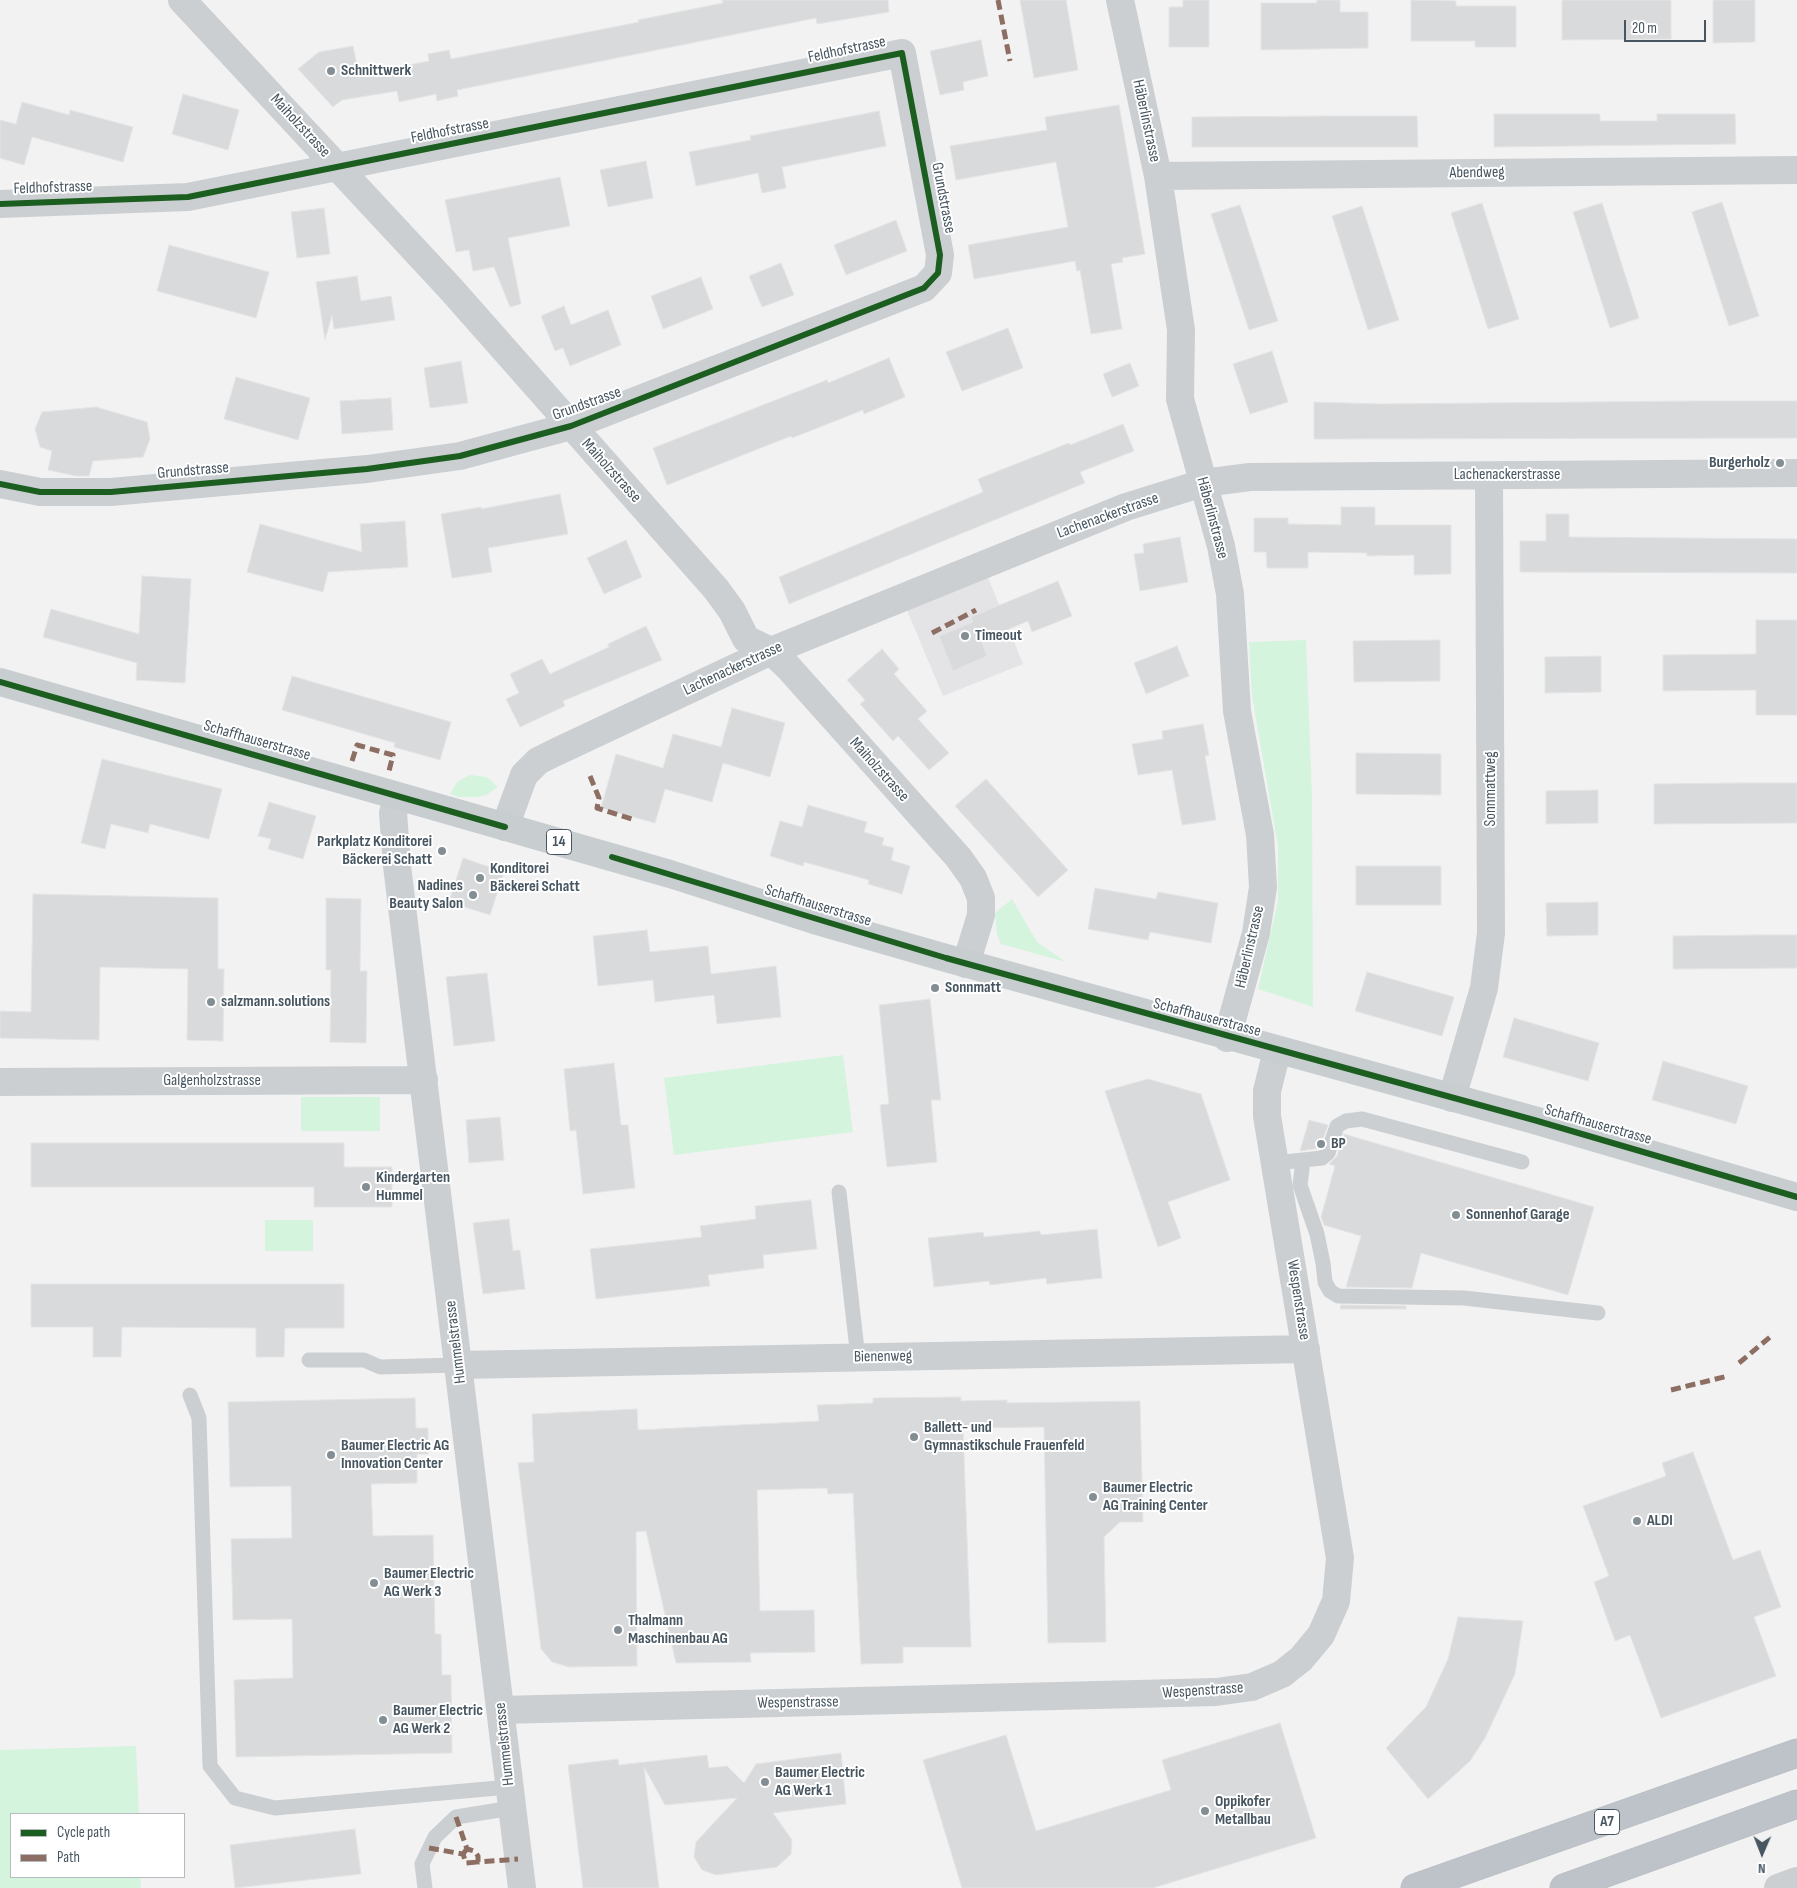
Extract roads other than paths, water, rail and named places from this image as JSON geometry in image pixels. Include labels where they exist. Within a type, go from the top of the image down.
[{"type":"highway","name":"A7","points":[[1415,1888],[1613,1820],[1797,1752]]},
{"type":"highway","points":[[1564,1888],[1797,1804]]},
{"type":"main road","name":"Schaffhauserstrasse","points":[[0,682],[670,874],[814,920],[966,964],[1227,1038],[1452,1098],[1797,1197]]},
{"type":"street","name":"Maiholzstrasse","points":[[182,0],[450,288],[716,589],[732,611],[746,639],[771,651],[917,812],[973,878],[981,898],[980,915],[966,964]]},
{"type":"street","name":"Häberlinstrasse","points":[[1120,0],[1158,176],[1181,330],[1180,399],[1221,546],[1230,594],[1237,711],[1260,835],[1262,878],[1256,933],[1227,1038]]},
{"type":"street","name":"Feldhofstrasse","points":[[0,204],[188,197],[902,53]]},
{"type":"street","name":"Grundstrasse","points":[[0,484],[40,492],[111,492],[367,469],[460,456],[571,426],[924,288],[938,273],[940,255],[902,53]]},
{"type":"street","name":"Abendweg","points":[[1158,176],[1797,170]]},
{"type":"street","name":"Lachenackerstrasse","points":[[506,827],[524,775],[538,761],[771,651],[1126,506],[1203,483],[1250,477],[1797,473]]},
{"type":"street","name":"Sonnmattweg","points":[[1452,1098],[1484,988],[1491,933],[1489,476]]},
{"type":"street","name":"Hummelstrasse","points":[[398,797],[393,813],[396,856],[522,1888]]},
{"type":"street","name":"Wespenstrasse","points":[[501,1710],[1216,1692],[1252,1688],[1282,1674],[1301,1659],[1321,1635],[1336,1602],[1340,1558],[1266,1103],[1277,1051]]},
{"type":"street","name":"Galgenholzstrasse","points":[[0,1082],[424,1080]]},
{"type":"street","name":"Bienenweg","points":[[459,1365],[1306,1349]]},
{"type":"street","points":[[1778,1888],[1797,1881]]},
{"type":"lane","points":[[1275,1163],[1322,1158],[1328,1153],[1337,1126],[1346,1121],[1362,1119],[1522,1162]]},
{"type":"lane","points":[[1303,1160],[1300,1186],[1317,1234],[1324,1263],[1325,1282],[1330,1291],[1338,1296],[1464,1298],[1598,1313]]},
{"type":"lane","points":[[840,1192],[858,1358]]},
{"type":"lane","points":[[309,1360],[364,1360],[380,1367],[459,1365]]},
{"type":"lane","points":[[190,1395],[199,1418],[210,1766],[234,1798],[275,1808],[510,1797]]},
{"type":"lane","points":[[425,1888],[422,1864],[434,1837],[456,1817],[510,1797]]},
{"type":"place","name":"Schnittwerk","points":[[331,71]]},
{"type":"place","name":"Burgerholz","points":[[1780,463]]},
{"type":"place","name":"Timeout","points":[[965,636]]},
{"type":"place","name":"Parkplatz Konditorei Bäckerei Schatt","points":[[442,851]]},
{"type":"place","name":"Konditorei Bäckerei Schatt","points":[[480,878]]},
{"type":"place","name":"Nadines Beauty Salon","points":[[473,895]]},
{"type":"place","name":"Sonnmatt","points":[[935,988]]},
{"type":"place","name":"salzmann.solutions","points":[[211,1002]]},
{"type":"place","name":"BP","points":[[1321,1144]]},
{"type":"place","name":"Kindergarten Hummel","points":[[366,1187]]},
{"type":"place","name":"Sonnenhof Garage","points":[[1456,1215]]},
{"type":"place","name":"Ballett- und Gymnastikschule Frauenfeld","points":[[914,1437]]},
{"type":"place","name":"Baumer Electric AG Innovation Center","points":[[331,1455]]},
{"type":"place","name":"Baumer Electric AG Training Center","points":[[1093,1497]]},
{"type":"place","name":"ALDI","points":[[1637,1521]]},
{"type":"place","name":"Baumer Electric AG Werk 3","points":[[374,1583]]},
{"type":"place","name":"Thalmann Maschinenbau AG","points":[[618,1630]]},
{"type":"place","name":"Baumer Electric AG Werk 2","points":[[383,1720]]},
{"type":"place","name":"Baumer Electric AG Werk 1","points":[[765,1782]]},
{"type":"place","name":"Oppikofer Metallbau","points":[[1205,1811]]}]
